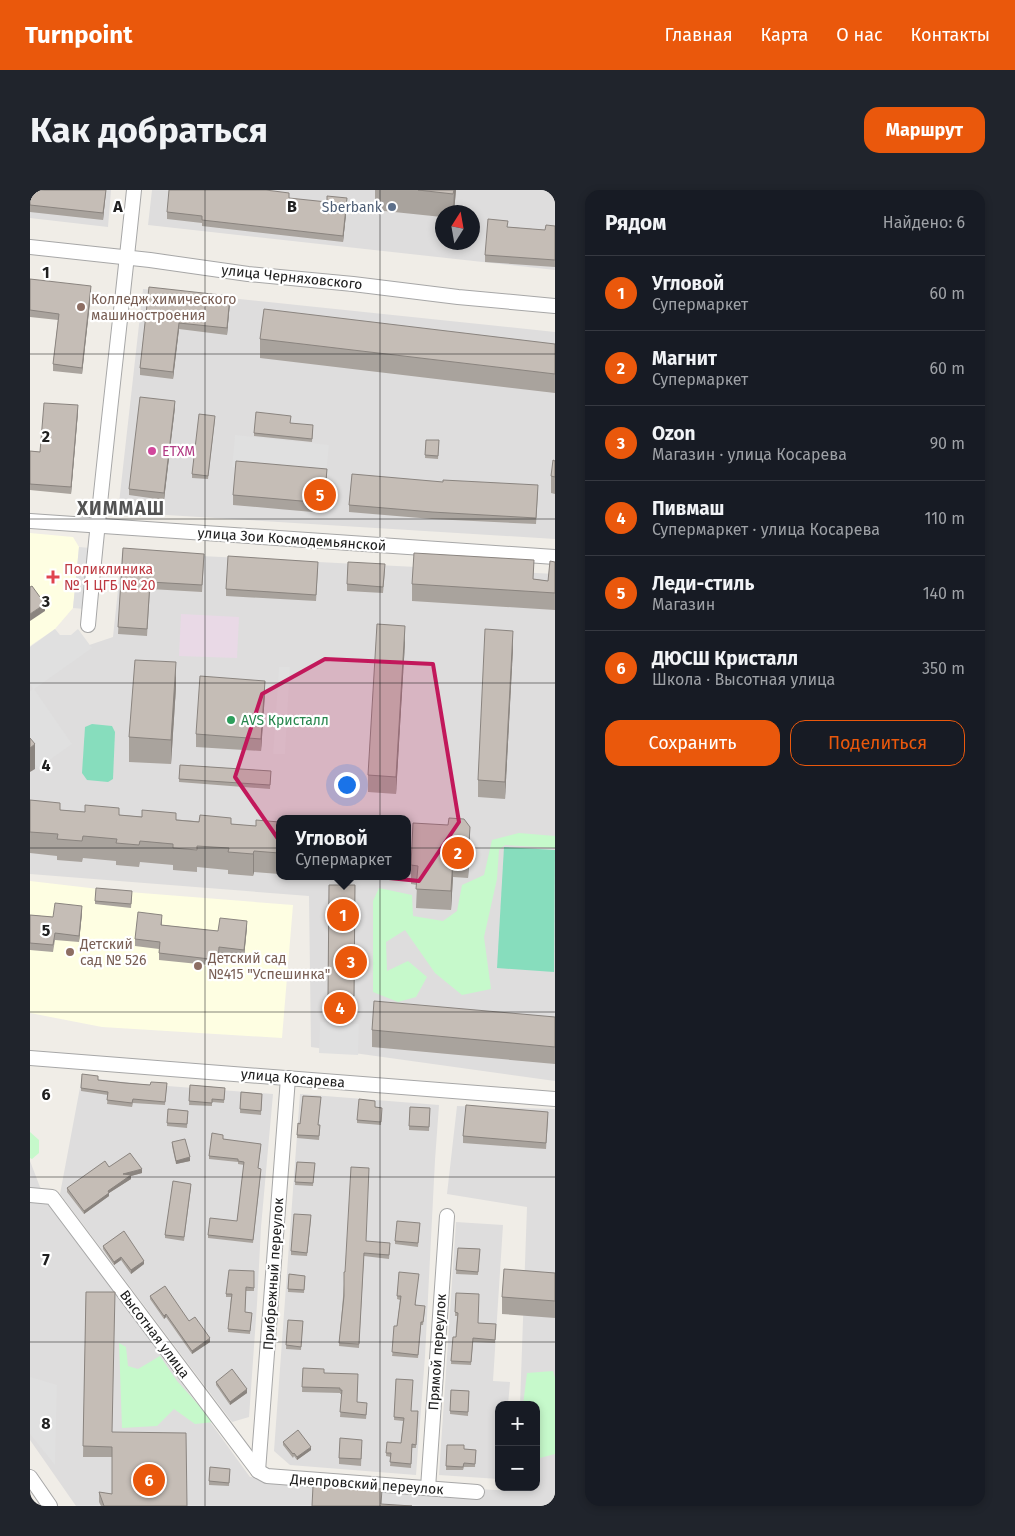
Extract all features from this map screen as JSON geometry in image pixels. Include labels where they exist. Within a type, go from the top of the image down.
[{"type":"street","points":[[88,625],[134,190]]},
{"type":"street","name":"улица Черняховского","points":[[30,248],[127,258],[248,274],[555,306]]},
{"type":"street","name":"улица Зои Космодемьянской","points":[[30,521],[555,557]]},
{"type":"street","name":"улица Косарева","points":[[30,1058],[555,1099]]},
{"type":"street","name":"Прибрежный переулок","points":[[258,1471],[288,1078]]},
{"type":"street","name":"Высотная улица","points":[[30,1194],[52,1197],[258,1471]]},
{"type":"street","name":"Прямой переулок","points":[[428,1488],[447,1216]]},
{"type":"street","name":"Днепровский переулок","points":[[258,1471],[267,1476],[476,1492]]},
{"type":"street","points":[[30,1477],[50,1506]]},
{"type":"highlighted area","points":[[325,659],[433,664],[459,822],[419,881],[299,869],[235,777],[262,694]]},
{"type":"shaded area","points":[[30,190],[111,190],[108,227],[30,218]]},
{"type":"shaded area","points":[[152,190],[555,190],[555,270],[148,225]]},
{"type":"shaded area","points":[[143,289],[555,332],[555,539],[118,512]]},
{"type":"shaded area","points":[[235,435],[329,445],[326,476],[232,467]]},
{"type":"shaded area","name":"Поликлиника № 1 ЦГБ № 20","points":[[30,533],[73,537],[79,547],[73,608],[55,629],[30,646]]},
{"type":"shaded area","points":[[79,547],[102,549],[96,610],[73,608]]},
{"type":"shaded area","points":[[122,552],[555,574],[555,1081],[311,1047],[309,896],[30,874],[30,665],[113,637]]},
{"type":"shaded area","points":[[181,614],[239,617],[237,658],[179,656]]},
{"type":"shaded area","points":[[55,629],[60,635],[71,635],[78,629],[92,648],[34,689],[72,744],[38,768],[30,757],[30,691],[33,689],[30,684],[30,647]]},
{"type":"shaded area","points":[[279,667],[290,667],[285,754],[273,754]]},
{"type":"shaded area","name":"Детский сад №415 \"Успешинка\"","points":[[30,881],[116,891],[293,905],[282,1038],[102,1027],[30,1013]]},
{"type":"shaded area","points":[[320,1022],[359,1024],[358,1055],[319,1053]]},
{"type":"shaded area","points":[[82,1077],[141,1084],[273,1094],[261,1227],[249,1417],[232,1422],[60,1194]]},
{"type":"shaded area","points":[[300,1094],[439,1105],[425,1356],[416,1475],[290,1465],[274,1451]]},
{"type":"shaded area","points":[[457,1106],[555,1109],[555,1506],[76,1506],[30,1440],[30,1161],[40,1187],[250,1477],[495,1491],[540,1491],[540,1401],[520,1401],[527,1207],[447,1194]]},
{"type":"shaded area","points":[[456,1222],[503,1225],[493,1381],[510,1382],[508,1401],[495,1401],[495,1479],[439,1475]]},
{"type":"shaded area","points":[[30,1377],[57,1385],[55,1465],[30,1434]]},
{"type":"green space","points":[[92,724],[112,726],[115,732],[113,779],[108,782],[87,780],[82,773],[85,727]]},
{"type":"green space","points":[[519,833],[555,836],[555,848],[505,845],[499,850],[497,879],[484,937],[491,989],[462,995],[435,973],[405,930],[386,942],[387,971],[408,961],[427,977],[416,997],[398,1002],[373,992],[373,901],[379,888],[412,895],[413,916],[443,921],[457,911],[462,885],[484,875],[492,840]]},
{"type":"green space","points":[[504,847],[555,850],[554,972],[497,968]]},
{"type":"green space","points":[[30,1132],[39,1140],[39,1153],[32,1159],[30,1158]]},
{"type":"green space","points":[[119,1343],[126,1347],[128,1366],[138,1369],[160,1356],[177,1381],[214,1422],[195,1424],[174,1409],[157,1426],[122,1428]]},
{"type":"green space","points":[[553,1371],[555,1378],[555,1454],[540,1458],[540,1401],[524,1401],[527,1373]]},
{"type":"building","points":[[30,190],[106,190],[103,213],[30,205]]},
{"type":"building","points":[[169,190],[266,190],[289,193],[289,198],[327,202],[327,196],[347,198],[343,236],[202,220],[202,216],[167,212]]},
{"type":"building","points":[[418,190],[454,190],[453,194]]},
{"type":"building","points":[[488,219],[508,221],[507,227],[545,230],[546,225],[555,226],[555,260],[485,255]]},
{"type":"building","points":[[30,279],[91,286],[82,368],[53,364],[59,314],[30,310]]},
{"type":"building","points":[[149,287],[230,296],[227,328],[179,323],[173,372],[140,368]]},
{"type":"building","points":[[264,309],[555,344],[555,374],[260,339]]},
{"type":"building","name":"ЕТХМ","points":[[140,397],[175,401],[164,493],[129,489]]},
{"type":"building","points":[[44,403],[78,405],[71,487],[30,484],[30,451],[40,452]]},
{"type":"building","points":[[256,412],[291,416],[290,423],[313,425],[312,439],[254,433]]},
{"type":"building","points":[[199,414],[215,416],[208,476],[192,474]]},
{"type":"building","points":[[426,440],[439,440],[438,456],[425,455]]},
{"type":"building","points":[[553,460],[555,461],[555,477],[551,476]]},
{"type":"building","points":[[236,461],[327,469],[324,503],[233,495]]},
{"type":"building","points":[[352,474],[443,482],[443,480],[538,485],[536,518],[349,505]]},
{"type":"building","points":[[123,548],[204,554],[202,585],[150,582],[147,629],[118,627]]},
{"type":"building","points":[[414,553],[534,560],[533,579],[548,581],[550,561],[555,562],[555,593],[412,584]]},
{"type":"building","points":[[228,556],[318,562],[316,595],[226,589]]},
{"type":"building","points":[[348,562],[385,564],[383,587],[347,584]]},
{"type":"building","points":[[32,586],[45,604],[30,614],[30,587]]},
{"type":"building","points":[[377,624],[405,626],[396,777],[368,775]]},
{"type":"building","points":[[485,629],[513,631],[505,782],[478,780]]},
{"type":"building","points":[[135,660],[176,662],[171,740],[129,737]]},
{"type":"building","name":"AVS Кристалл","points":[[200,676],[265,681],[261,739],[196,734]]},
{"type":"building","points":[[30,738],[35,744],[30,748]]},
{"type":"building","points":[[180,765],[271,771],[270,785],[179,779]]},
{"type":"building","points":[[30,800],[60,803],[60,810],[85,812],[85,805],[119,808],[119,815],[142,817],[142,810],[176,813],[176,820],[199,822],[200,815],[231,818],[231,824],[256,826],[256,820],[276,822],[276,853],[254,851],[253,854],[228,852],[229,848],[197,846],[197,850],[173,848],[173,844],[140,841],[139,845],[116,843],[117,839],[83,836],[82,841],[57,839],[58,834],[30,832]]},
{"type":"building","points":[[449,818],[464,819],[470,827],[468,859],[453,858],[451,891],[416,889],[418,866],[411,865],[413,823],[448,825]]},
{"type":"building","points":[[329,885],[355,885],[354,996],[328,996]]},
{"type":"building","points":[[96,888],[132,891],[131,904],[95,901]]},
{"type":"building","points":[[55,903],[82,906],[79,936],[55,933],[53,945],[30,943],[30,915],[53,917]]},
{"type":"building","points":[[138,912],[162,915],[161,925],[218,931],[220,918],[247,921],[244,950],[219,947],[218,960],[159,953],[160,942],[135,939]]},
{"type":"building","points":[[374,1001],[555,1017],[555,1047],[372,1030]]},
{"type":"building","points":[[82,1074],[98,1076],[98,1080],[125,1083],[150,1085],[151,1082],[167,1083],[165,1102],[133,1099],[132,1103],[107,1100],[108,1092],[81,1088]]},
{"type":"building","points":[[190,1085],[225,1088],[224,1100],[212,1099],[212,1103],[189,1101]]},
{"type":"building","points":[[241,1092],[262,1094],[261,1111],[240,1109]]},
{"type":"building","points":[[303,1096],[321,1097],[318,1125],[320,1125],[319,1136],[297,1135]]},
{"type":"building","points":[[359,1099],[375,1101],[375,1107],[382,1108],[381,1122],[357,1120]]},
{"type":"building","points":[[466,1105],[548,1112],[546,1143],[463,1136]]},
{"type":"building","points":[[410,1107],[430,1108],[429,1127],[409,1126]]},
{"type":"building","points":[[168,1109],[188,1111],[187,1124],[167,1123]]},
{"type":"building","points":[[212,1133],[223,1135],[223,1139],[261,1144],[258,1168],[261,1169],[253,1240],[208,1235],[210,1218],[237,1221],[244,1162],[238,1161],[238,1159],[209,1156]]},
{"type":"building","points":[[185,1139],[190,1157],[176,1161],[172,1142]]},
{"type":"building","points":[[130,1153],[142,1169],[123,1174],[131,1175],[84,1211],[67,1188],[105,1161],[109,1167]]},
{"type":"building","points":[[297,1162],[315,1163],[313,1183],[295,1182]]},
{"type":"building","points":[[351,1167],[369,1168],[366,1241],[390,1243],[389,1255],[364,1253],[359,1344],[339,1343],[344,1296]]},
{"type":"building","points":[[173,1181],[191,1184],[184,1237],[165,1235]]},
{"type":"building","points":[[294,1214],[311,1215],[307,1253],[291,1251]]},
{"type":"building","points":[[397,1221],[420,1223],[418,1243],[395,1241]]},
{"type":"building","points":[[124,1231],[144,1261],[131,1270],[121,1257],[114,1262],[103,1246]]},
{"type":"building","points":[[458,1248],[480,1249],[478,1272],[456,1270]]},
{"type":"building","points":[[504,1269],[555,1273],[555,1301],[502,1297]]},
{"type":"building","points":[[229,1270],[254,1271],[254,1288],[246,1287],[245,1312],[252,1313],[250,1331],[228,1329],[232,1294],[226,1294]]},
{"type":"building","points":[[399,1272],[419,1274],[415,1305],[425,1306],[423,1322],[421,1322],[418,1355],[392,1352],[394,1326],[397,1326],[401,1296],[397,1296]]},
{"type":"building","points":[[289,1274],[305,1276],[304,1290],[288,1289]]},
{"type":"building","points":[[165,1286],[189,1321],[195,1317],[210,1338],[192,1351],[166,1314],[164,1316],[150,1296]]},
{"type":"building","points":[[86,1292],[115,1292],[112,1432],[186,1433],[187,1506],[104,1506],[99,1492],[112,1494],[112,1447],[83,1446]]},
{"type":"building","points":[[456,1293],[479,1294],[478,1323],[496,1324],[495,1340],[473,1338],[471,1362],[451,1361],[458,1313],[455,1312]]},
{"type":"building","points":[[288,1320],[303,1321],[301,1347],[286,1345]]},
{"type":"building","points":[[303,1368],[324,1369],[324,1373],[358,1374],[357,1402],[367,1403],[366,1415],[340,1412],[342,1390],[340,1388],[302,1387]]},
{"type":"building","points":[[232,1369],[247,1389],[230,1402],[216,1382]]},
{"type":"building","points":[[396,1379],[413,1380],[411,1411],[418,1411],[416,1445],[412,1444],[411,1464],[390,1462],[391,1453],[386,1453],[387,1442],[401,1443],[404,1418],[394,1417]]},
{"type":"building","points":[[451,1390],[469,1391],[468,1412],[450,1411]]},
{"type":"building","points":[[298,1430],[311,1447],[297,1457],[283,1442]]},
{"type":"building","points":[[340,1438],[362,1440],[361,1459],[339,1458]]},
{"type":"building","points":[[447,1445],[464,1445],[464,1449],[476,1450],[475,1464],[464,1463],[463,1467],[446,1466]]},
{"type":"building","points":[[210,1467],[230,1469],[229,1483],[209,1481]]},
{"type":"building","points":[[313,1486],[382,1489],[381,1504],[412,1506],[312,1506]]},
{"type":"place","name":"Sberbank","points":[[392,207]]},
{"type":"place","name":"Колледж химического машиностроения","points":[[81,307]]},
{"type":"place","name":"ЕТХМ","points":[[152,451]]},
{"type":"place","name":"Леди-стиль","points":[[320,495]]},
{"type":"place","name":"Поликлиника № 1 ЦГБ № 20","points":[[53,577]]},
{"type":"place","name":"AVS Кристалл","points":[[231,720]]},
{"type":"place","name":"Магнит","points":[[458,853]]},
{"type":"place","name":"Угловой","points":[[343,915]]},
{"type":"place","name":"Детcкий сад № 526","points":[[70,952]]},
{"type":"place","name":"Ozon","points":[[351,962]]},
{"type":"place","name":"Детский сад №415 \"Успешинка\"","points":[[198,966]]},
{"type":"place","name":"Пивмаш","points":[[340,1008]]},
{"type":"place","name":"ДЮСШ Кристалл","points":[[149,1480]]},
{"type":"district","name":"ХИММАШ","points":[[121,508]]}]
